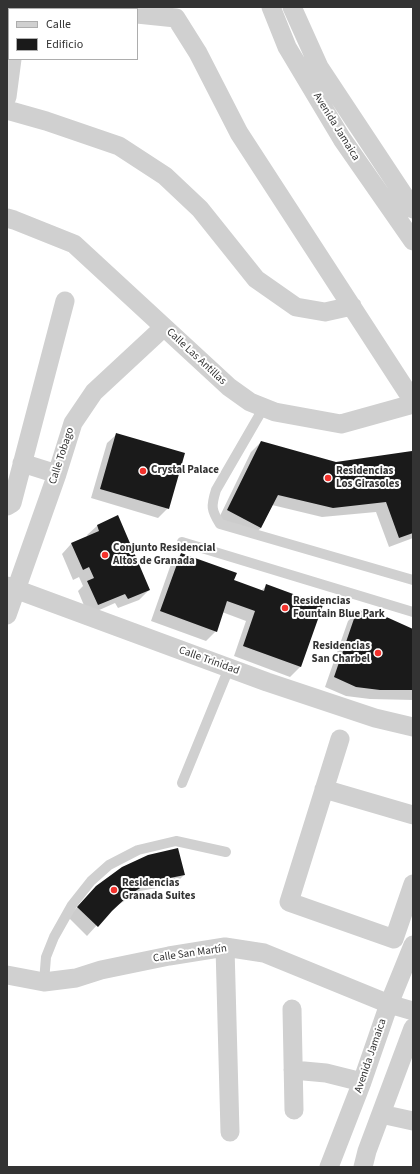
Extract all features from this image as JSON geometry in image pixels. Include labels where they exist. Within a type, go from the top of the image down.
[{"type":"street","name":"Avenida Jamaica","points":[[271,7],[287,47],[309,67],[413,209]]},
{"type":"street","name":"Avenida Jamaica","points":[[292,7],[309,67],[342,139],[413,241]]},
{"type":"street","points":[[138,14],[176,18],[198,53],[239,133],[413,401]]},
{"type":"street","points":[[7,97],[12,60]]},
{"type":"street","points":[[7,110],[46,121],[119,146],[165,176],[200,209],[256,278],[296,308],[325,312],[352,306]]},
{"type":"street","name":"Calle Las Antillas","points":[[7,218],[74,244],[229,387],[250,402],[275,412],[341,424],[413,404]]},
{"type":"street","points":[[7,506],[12,502],[65,301]]},
{"type":"street","name":"Calle Tobago","points":[[7,615],[12,588],[57,474],[73,424],[94,392],[164,327]]},
{"type":"street","points":[[22,463],[57,474]]},
{"type":"street","name":"Calle Trinidad","points":[[12,588],[228,668],[375,718],[413,727]]},
{"type":"street","points":[[340,739],[289,902],[394,939],[413,884]]},
{"type":"street","points":[[324,789],[413,815]]},
{"type":"street","name":"Avenida Jamaica","points":[[330,1167],[389,1004],[413,945]]},
{"type":"street","points":[[225,947],[230,1132]]},
{"type":"street","name":"Calle San Martín","points":[[7,975],[44,982],[76,978],[101,970],[161,957],[225,947],[264,953],[389,1004],[413,1012]]},
{"type":"street","points":[[292,1009],[294,1110]]},
{"type":"street","points":[[363,1167],[367,1151],[413,1028]]},
{"type":"street","points":[[294,1070],[326,1073],[362,1082]]},
{"type":"street","points":[[381,1114],[413,1121]]},
{"type":"lane","points":[[264,408],[216,490],[212,502],[213,514],[220,524],[413,580]]},
{"type":"lane","points":[[182,542],[413,612]]},
{"type":"lane","points":[[182,783],[228,668]]},
{"type":"lane","points":[[44,982],[46,957],[54,937],[72,905],[91,881],[109,865],[138,850],[176,841],[226,852]]},
{"type":"building","name":"Crystal Palace","points":[[116,433],[185,453],[169,509],[100,489]]},
{"type":"building","name":"Residencias Los Girasoles","points":[[261,441],[336,462],[412,451],[413,533],[399,538],[386,502],[333,508],[278,495],[261,528],[227,510]]},
{"type":"building","name":"Conjunto Residencial Altos de Granada","points":[[118,515],[150,590],[128,599],[125,594],[98,605],[87,581],[94,578],[89,567],[83,570],[71,543],[99,531],[97,525]]},
{"type":"building","name":"Residencias Fountain Blue Park","points":[[181,553],[237,573],[234,580],[264,591],[266,584],[323,605],[301,667],[243,646],[255,611],[227,601],[217,632],[160,611]]},
{"type":"building","name":"Residencias San Charbel","points":[[357,610],[382,615],[413,629],[413,690],[380,690],[356,687],[334,677]]},
{"type":"building","name":"Residencias Granada Suites","points":[[178,848],[185,875],[150,882],[129,895],[98,927],[77,907],[96,886],[122,867],[148,855]]},
{"type":"place","name":"Crystal Palace","points":[[143,471]]},
{"type":"place","name":"Residencias Los Girasoles","points":[[328,478]]},
{"type":"place","name":"Conjunto Residencial Altos de Granada","points":[[105,555]]},
{"type":"place","name":"Residencias Fountain Blue Park","points":[[285,608]]},
{"type":"place","name":"Residencias San Charbel","points":[[378,653]]},
{"type":"place","name":"Residencias Granada Suites","points":[[114,890]]}]
